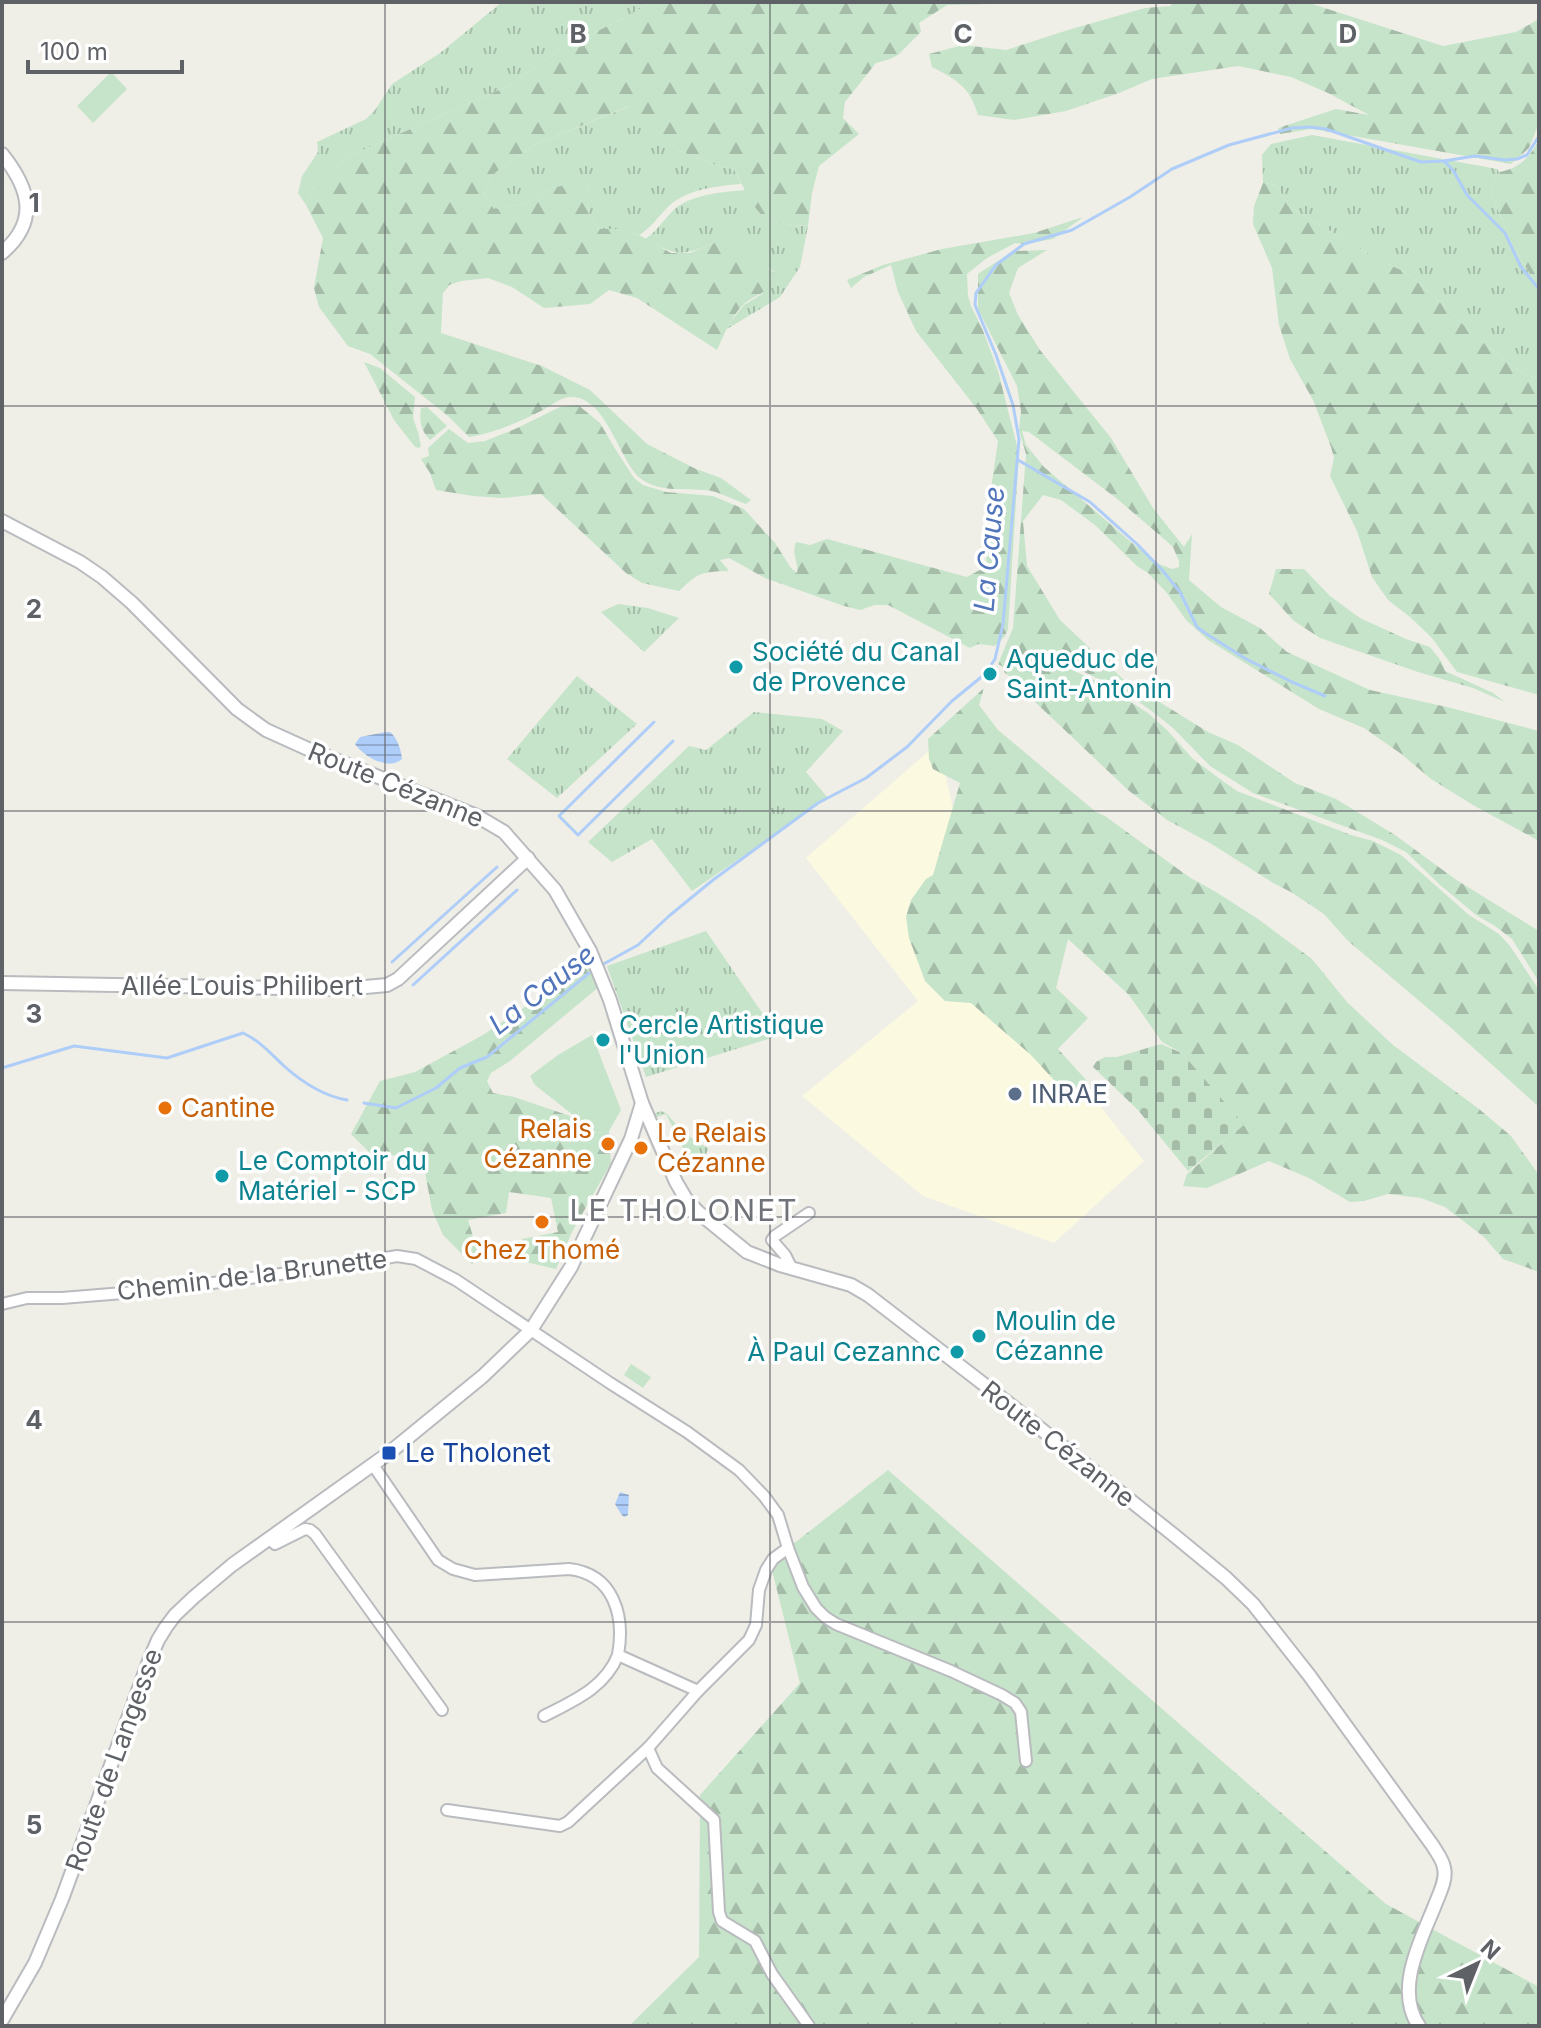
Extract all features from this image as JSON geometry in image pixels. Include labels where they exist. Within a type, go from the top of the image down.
[{"type":"street","points":[[2,154],[20,179],[27,203],[24,228],[2,253]]},
{"type":"street","name":"Route Cézanne","points":[[2,521],[102,577],[237,709],[266,730],[488,821],[504,832],[561,898],[597,964],[642,1103],[676,1182],[691,1205],[747,1252],[792,1269],[851,1285],[868,1295],[1198,1555],[1226,1578],[1269,1622],[1442,1862],[1445,1871],[1442,1886],[1411,1976],[1409,2004],[1419,2026]]},
{"type":"street","name":"Allée Louis Philibert","points":[[2,983],[344,989],[387,985],[398,979],[528,858]]},
{"type":"street","name":"Route de Langesse","points":[[2,2020],[35,1963],[62,1899],[158,1640],[183,1607],[232,1565],[389,1453],[483,1376],[531,1330],[571,1267],[631,1139],[642,1103]]},
{"type":"street","points":[[792,1269],[772,1240],[809,1213]]},
{"type":"street","name":"Chemin de la Brunette","points":[[2,1304],[27,1298],[160,1290],[405,1256],[416,1259],[456,1280],[687,1432],[739,1470],[772,1505],[803,1587],[816,1608],[825,1617],[846,1628],[951,1671],[1015,1703],[1021,1712],[1026,1761]]},
{"type":"street","points":[[373,1465],[438,1560],[453,1569],[486,1576],[579,1570],[598,1579],[609,1593],[616,1607],[621,1638],[614,1665],[587,1693],[544,1716]]},
{"type":"street","points":[[270,1539],[275,1544],[305,1529],[315,1534],[442,1710]]},
{"type":"street","points":[[447,1810],[560,1826],[568,1822],[648,1748],[698,1691],[749,1640],[754,1633],[759,1590],[766,1570],[773,1559],[788,1548]]},
{"type":"street","points":[[618,1655],[698,1691]]},
{"type":"street","points":[[648,1748],[657,1768],[714,1820],[722,1921],[755,1941],[772,1974],[809,2026]]},
{"type":"shaded area","points":[[938,743],[990,970],[1144,1161],[1054,1243],[923,1196],[802,1096],[918,1001],[806,858]]},
{"type":"green space","points":[[502,2],[651,2],[559,50],[510,85],[347,157],[313,188],[306,205],[298,193],[302,176],[318,152],[317,142],[366,119],[392,84],[440,53]]},
{"type":"green space","points":[[651,2],[1061,2],[947,5],[919,23],[921,32],[898,55],[876,63],[845,102],[843,118],[859,134],[819,166],[808,226],[778,222],[762,215],[734,169],[680,151],[629,106],[536,144],[489,177],[484,195],[494,209],[525,204],[552,188],[588,180],[588,206],[599,229],[639,235],[671,253],[690,253],[714,243],[738,242],[774,272],[766,289],[735,314],[717,350],[637,298],[609,290],[590,304],[544,308],[512,287],[488,278],[449,285],[443,293],[441,333],[542,366],[590,390],[647,444],[721,478],[751,500],[746,504],[712,491],[665,488],[640,478],[603,417],[583,399],[564,398],[507,426],[469,437],[448,416],[370,354],[348,346],[319,307],[314,288],[323,238],[306,205],[313,188],[347,157],[510,85],[559,50]]},
{"type":"green space","points":[[1172,2],[1306,2],[1443,46],[1516,32],[1539,19],[1539,123],[1529,148],[1511,164],[1319,130],[1280,134],[1278,128],[1336,109],[1369,115],[1291,77],[1238,66],[1152,79],[1066,111],[1014,120],[978,115],[961,85],[932,67],[929,54],[963,45],[1006,50],[1145,8],[1171,6]]},
{"type":"green space","points":[[111,72],[127,89],[93,123],[77,106]]},
{"type":"green space","points":[[630,106],[680,151],[734,169],[741,184],[712,187],[683,197],[639,235],[599,229],[588,206],[588,181],[552,188],[525,204],[494,209],[484,195],[489,177],[536,144]]},
{"type":"green space","points":[[1312,135],[1497,169],[1499,172],[1490,191],[1513,247],[1539,288],[1539,379],[1521,372],[1477,338],[1403,271],[1288,206],[1277,185],[1263,183],[1262,155],[1271,144]]},
{"type":"green space","points":[[1539,140],[1539,288],[1513,247],[1490,191],[1499,172],[1523,161]]},
{"type":"green space","points":[[1263,183],[1277,185],[1288,206],[1403,271],[1477,338],[1521,372],[1539,379],[1539,695],[1457,672],[1432,638],[1388,600],[1372,577],[1357,531],[1330,476],[1334,458],[1331,447],[1313,400],[1290,359],[1279,325],[1272,268],[1253,224],[1254,206]]},
{"type":"green space","points":[[745,190],[757,208],[771,220],[808,226],[800,267],[780,297],[727,329],[744,305],[762,294],[774,271],[714,243],[679,253],[645,239],[677,207],[692,199]]},
{"type":"green space","points":[[1083,217],[1053,239],[1015,243],[987,258],[967,274],[968,296],[998,371],[1019,454],[1008,629],[995,646],[978,644],[970,648],[888,605],[860,610],[844,606],[765,578],[729,558],[720,560],[729,571],[701,574],[679,591],[642,583],[626,573],[541,494],[502,498],[436,490],[421,459],[429,456],[428,448],[449,429],[468,443],[485,441],[560,407],[578,405],[600,423],[634,478],[643,485],[666,492],[713,496],[744,509],[797,573],[796,542],[810,545],[827,539],[967,577],[987,566],[984,536],[998,441],[916,331],[898,292],[891,265],[864,277],[851,288],[847,280],[883,265],[942,249],[1034,233]]},
{"type":"green space","points":[[1047,250],[1018,268],[1009,293],[1018,315],[1040,350],[1111,438],[1153,508],[1184,547],[1192,534],[1189,580],[1221,607],[1260,628],[1287,652],[1370,690],[1539,731],[1539,841],[1431,779],[1364,728],[1319,709],[1208,640],[1186,620],[1148,573],[1095,525],[1061,500],[1043,495],[1023,521],[1027,566],[1060,620],[1124,680],[1208,732],[1238,745],[1295,783],[1336,799],[1539,931],[1539,982],[1512,939],[1476,915],[1406,852],[1382,840],[1253,793],[1210,766],[1173,728],[1118,688],[1042,652],[1047,658],[1102,684],[1148,713],[1192,758],[1237,791],[1373,841],[1401,855],[1469,915],[1499,934],[1539,990],[1539,1107],[1347,940],[1324,914],[1167,820],[1128,790],[998,664],[1013,628],[1026,454],[1019,430],[1021,411],[1017,386],[978,309],[978,274],[1013,251]],"holes":[[[1022,431],[1029,432],[1163,538],[1173,547],[1179,567],[1172,569],[1159,564],[1044,467],[1026,445]]]},
{"type":"green space","points":[[364,362],[380,368],[415,397],[413,418],[419,448],[394,420]]},
{"type":"green space","points":[[427,407],[447,426],[430,440],[421,421],[421,408]]},
{"type":"green space","points":[[1276,569],[1304,569],[1330,596],[1360,618],[1430,647],[1445,671],[1493,693],[1505,702],[1473,688],[1320,638],[1294,621],[1269,594]]},
{"type":"green space","points":[[618,604],[648,608],[679,618],[644,652],[601,612]]},
{"type":"green space","points":[[577,676],[637,724],[557,798],[507,759]]},
{"type":"green space","points":[[984,688],[979,705],[998,730],[1096,812],[1189,877],[1258,919],[1312,959],[1347,1002],[1393,1045],[1511,1136],[1539,1175],[1539,1272],[1503,1259],[1484,1237],[1445,1207],[1421,1198],[1388,1194],[1350,1202],[1309,1178],[1269,1161],[1207,1188],[1183,1186],[1187,1174],[1243,1125],[1182,1053],[1162,1042],[1129,995],[1068,939],[1056,988],[1088,1018],[1058,1049],[1087,1081],[1080,1102],[1064,1091],[1031,1055],[971,1003],[945,1001],[925,981],[909,938],[906,917],[911,900],[926,879],[933,875],[960,783],[933,769],[928,739]]},
{"type":"green space","points":[[754,712],[822,719],[843,731],[806,772],[828,798],[692,891],[652,839],[612,862],[588,842],[689,746],[706,750]]},
{"type":"green space","points":[[706,931],[778,1036],[646,1077],[607,966]]},
{"type":"green space","points":[[590,963],[600,986],[510,1061],[491,1073],[487,1081],[493,1093],[576,1118],[595,1133],[609,1131],[611,1163],[572,1232],[556,1269],[526,1262],[522,1239],[558,1232],[551,1198],[509,1192],[506,1213],[468,1220],[479,1256],[472,1264],[443,1235],[432,1210],[422,1156],[372,1155],[351,1134],[380,1081],[415,1072],[483,1035]]},
{"type":"green space","points":[[592,1035],[621,1110],[609,1131],[596,1133],[535,1085],[530,1076]]},
{"type":"green space","points":[[1161,1044],[1182,1053],[1244,1125],[1188,1171],[1137,1109],[1093,1067],[1105,1057],[1117,1057]]},
{"type":"green space","points":[[666,1113],[684,1133],[709,1149],[703,1158],[677,1172],[675,1167],[685,1163],[687,1156],[666,1114],[654,1118],[653,1114]]},
{"type":"green space","points":[[631,1364],[651,1377],[643,1388],[624,1375]]},
{"type":"green space","points":[[888,1470],[1386,1904],[1539,1987],[1539,2026],[629,2026],[699,1957],[700,1795],[800,1683],[770,1562]]},
{"type":"water","points":[[386,732],[392,734],[400,748],[402,759],[397,762],[377,761],[364,754],[355,744],[360,737]]},
{"type":"water","points":[[620,1492],[629,1495],[628,1515],[624,1517],[615,1504]]},
{"type":"waterway","name":"La Cause","points":[[600,966],[638,945],[713,880],[818,803],[866,778],[907,747],[952,701],[985,674],[995,659],[1003,624],[1019,439],[1013,405],[975,305],[976,293],[996,265],[1024,244],[1072,230],[1172,169],[1229,145],[1292,128],[1326,129],[1421,162],[1475,156],[1517,159],[1527,155],[1539,136]]},
{"type":"waterway","points":[[1445,162],[1467,195],[1505,233],[1521,267],[1539,289]]},
{"type":"waterway","points":[[1018,460],[1090,502],[1138,545],[1180,592],[1197,627],[1246,659],[1325,696]]},
{"type":"waterway","points":[[654,722],[559,816],[578,835],[673,741]]},
{"type":"waterway","points":[[392,962],[497,867]]},
{"type":"waterway","points":[[413,985],[517,890]]},
{"type":"waterway","name":"La Cause","points":[[364,1103],[396,1108],[436,1088],[460,1068],[487,1057],[594,969]]},
{"type":"waterway","name":"La Cause","points":[[2,1068],[74,1046],[167,1058],[243,1033],[306,1083],[321,1092],[347,1100]]},
{"type":"place","name":"Société du Canal de Provence","points":[[736,667]]},
{"type":"place","name":"Aqueduc de Saint-Antonin","points":[[990,674]]},
{"type":"place","name":"Cercle Artistique l'Union","points":[[603,1040]]},
{"type":"place","name":"INRAE","points":[[1015,1094]]},
{"type":"place","name":"Cantine","points":[[165,1108]]},
{"type":"place","name":"Relais Cézanne","points":[[608,1144]]},
{"type":"place","name":"Le Relais Cézanne","points":[[641,1148]]},
{"type":"place","name":"Le Comptoir du Matériel - SCP","points":[[222,1176]]},
{"type":"place","name":"Chez Thomé","points":[[542,1222]]},
{"type":"place","name":"Moulin de Cézanne","points":[[979,1336]]},
{"type":"place","name":"À Paul Cezannc","points":[[957,1352]]},
{"type":"place","name":"Le Tholonet","points":[[389,1453]]},
{"type":"district","name":"LE THOLONET","points":[[684,1211]]}]
